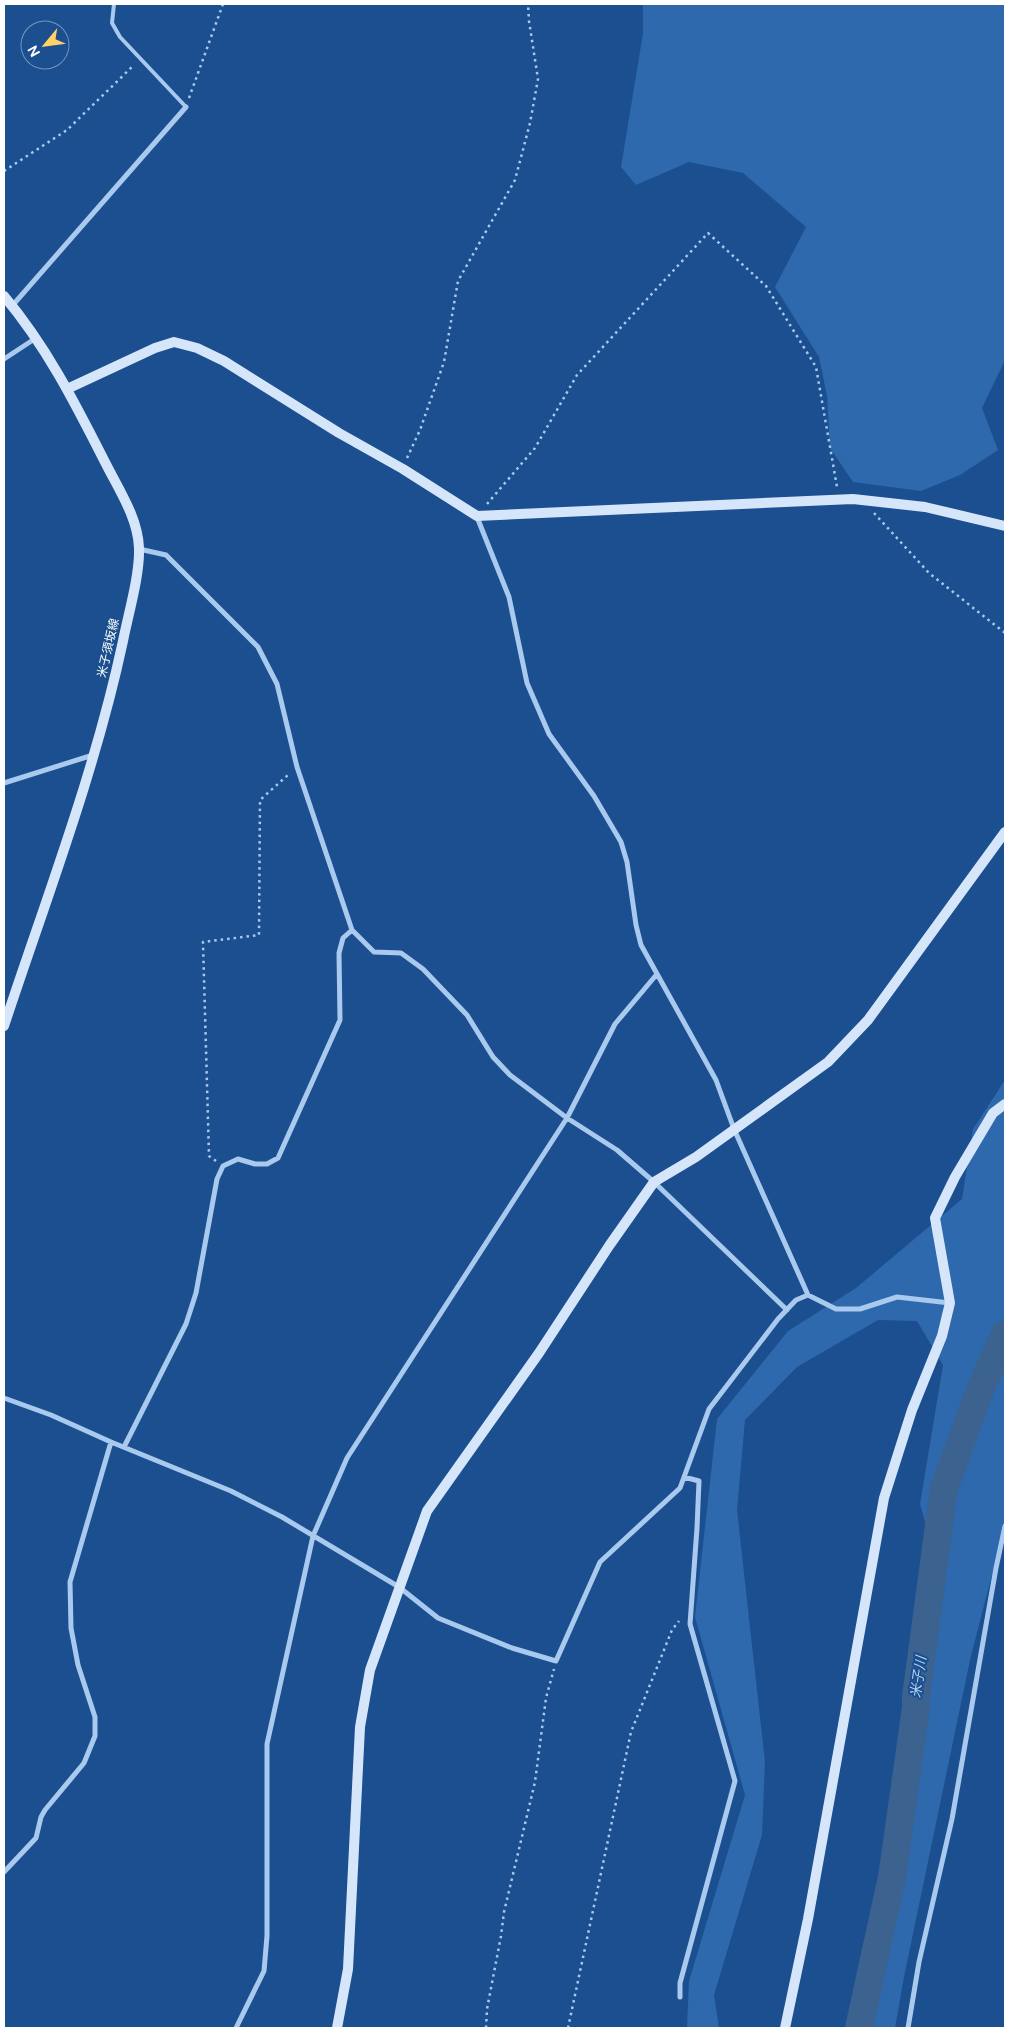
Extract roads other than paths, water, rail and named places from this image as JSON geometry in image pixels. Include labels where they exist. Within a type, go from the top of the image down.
[{"type":"street","points":[[12,306],[186,107]]},
{"type":"street","name":"米子須坂線","points":[[4,296],[36,338],[67,389],[130,512],[139,549],[134,587],[117,670],[94,755],[4,1026]]},
{"type":"street","points":[[4,359],[36,338]]},
{"type":"street","points":[[67,389],[155,348],[174,342],[197,348],[224,361],[338,433],[403,469],[477,516],[839,499],[925,507],[1005,526]]},
{"type":"street","points":[[477,516],[510,597],[527,684],[549,734],[594,796],[621,842],[627,862],[641,945],[716,1080],[734,1129],[808,1295],[836,1309],[860,1309],[896,1297],[950,1303]]},
{"type":"street","points":[[139,549],[166,555],[258,647],[277,684],[297,767],[352,930],[374,952],[401,953],[423,969],[467,1015],[493,1057],[510,1075],[567,1118],[618,1150],[654,1182],[787,1310]]},
{"type":"street","points":[[4,783],[94,755]]},
{"type":"street","points":[[337,2028],[348,1969],[360,1727],[370,1670],[427,1511],[539,1353],[609,1246],[654,1182],[696,1157],[828,1062],[868,1020],[1005,832]]},
{"type":"street","points":[[124,1447],[186,1324],[196,1293],[217,1179],[224,1166],[238,1159],[267,1164],[278,1158],[340,1020],[339,953],[343,938],[352,930]]},
{"type":"street","points":[[236,2028],[264,1971],[267,1936],[267,1744],[313,1536],[347,1458],[567,1118],[615,1024],[657,974]]},
{"type":"street","points":[[785,2028],[808,1919],[884,1498],[912,1410],[942,1336],[950,1303],[935,1218],[955,1177],[993,1113],[1005,1104]]},
{"type":"street","points":[[4,1398],[51,1415],[111,1442],[231,1491],[282,1517],[399,1587],[438,1618],[512,1648],[556,1661],[600,1562],[680,1488],[709,1409],[787,1310],[796,1300],[808,1295]]},
{"type":"street","points":[[4,1872],[36,1838],[41,1817],[45,1810],[84,1763],[95,1736],[95,1717],[78,1665],[71,1628],[70,1582],[111,1442]]},
{"type":"street","points":[[680,1996],[680,1983],[735,1782],[690,1624],[698,1528],[698,1482],[684,1476]]},
{"type":"street","points":[[908,2028],[919,1962],[952,1819],[1005,1526]]},
{"type":"lane","points":[[114,4],[112,23],[120,37],[186,107]]},
{"type":"waterway","name":"米子川","points":[[859,2028],[892,1877],[944,1488],[980,1390],[1005,1334]]}]
